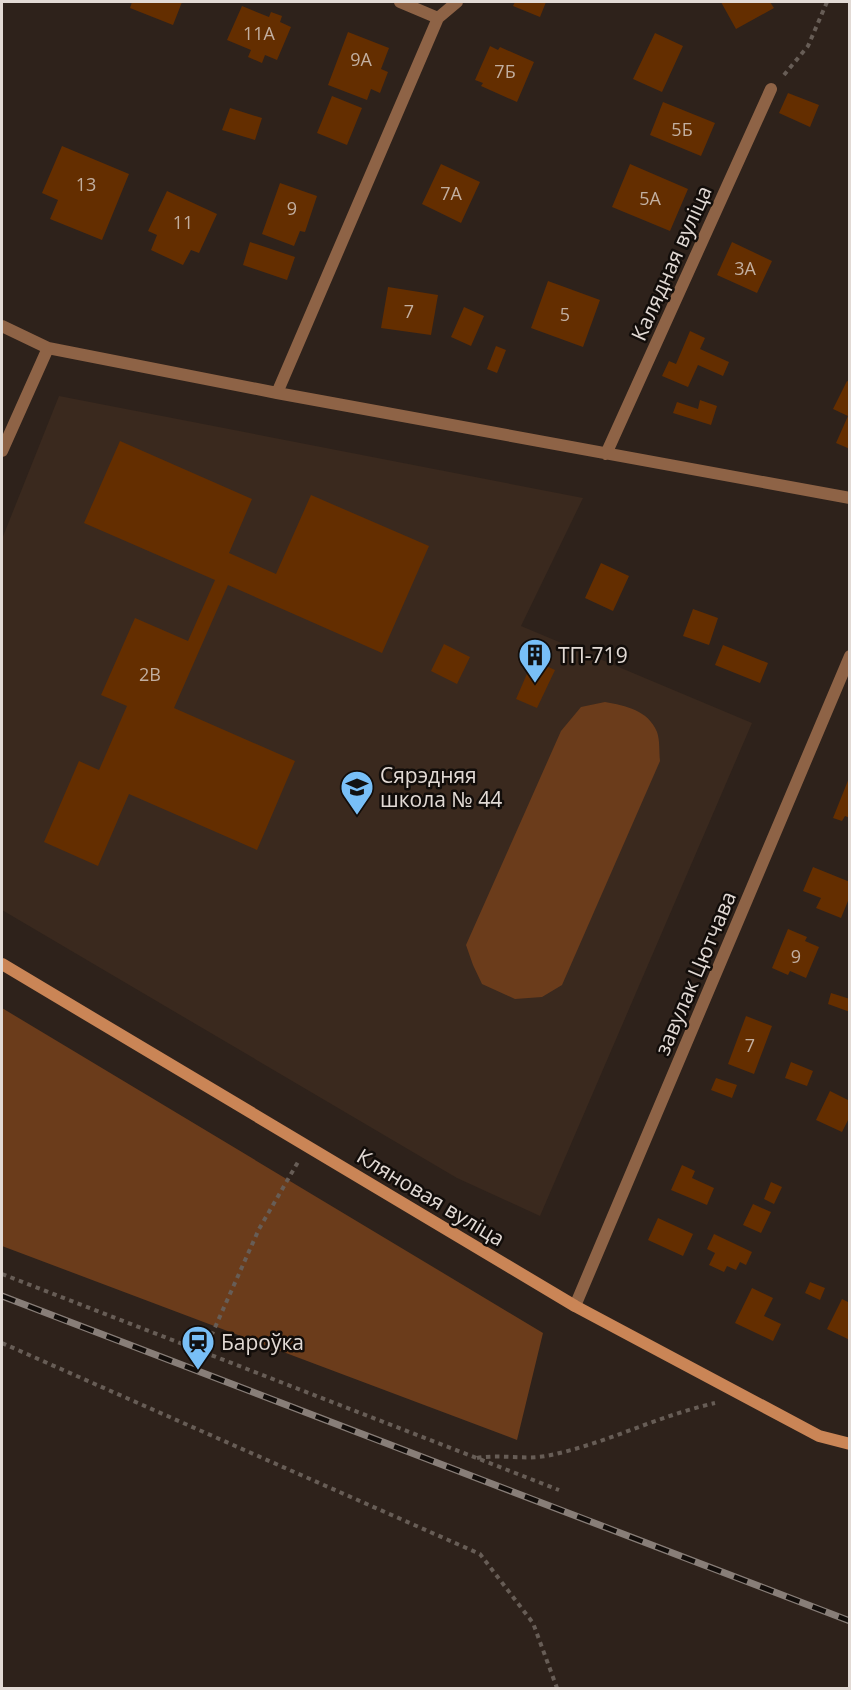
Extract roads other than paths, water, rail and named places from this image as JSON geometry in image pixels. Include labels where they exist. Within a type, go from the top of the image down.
[{"type":"street","points":[[400,2],[438,18]]},
{"type":"street","points":[[277,393],[438,18],[457,2]]},
{"type":"street","name":"Калядная вуліца","points":[[606,454],[771,89]]},
{"type":"street","points":[[2,326],[48,348],[277,393],[849,498]]},
{"type":"street","points":[[2,451],[48,348]]},
{"type":"street","name":"завулак Цютчава","points":[[575,1306],[849,656]]},
{"type":"street","name":"Кляновая вуліца","points":[[2,963],[575,1306],[819,1436],[849,1444]]},
{"type":"railway","points":[[2,1296],[850,1621]]},
{"type":"place","name":"ТП-719","points":[[535,684]]},
{"type":"place","name":"Сярэдняя школа № 44","points":[[357,816]]},
{"type":"place","name":"Бароўка","points":[[198,1371]]}]
